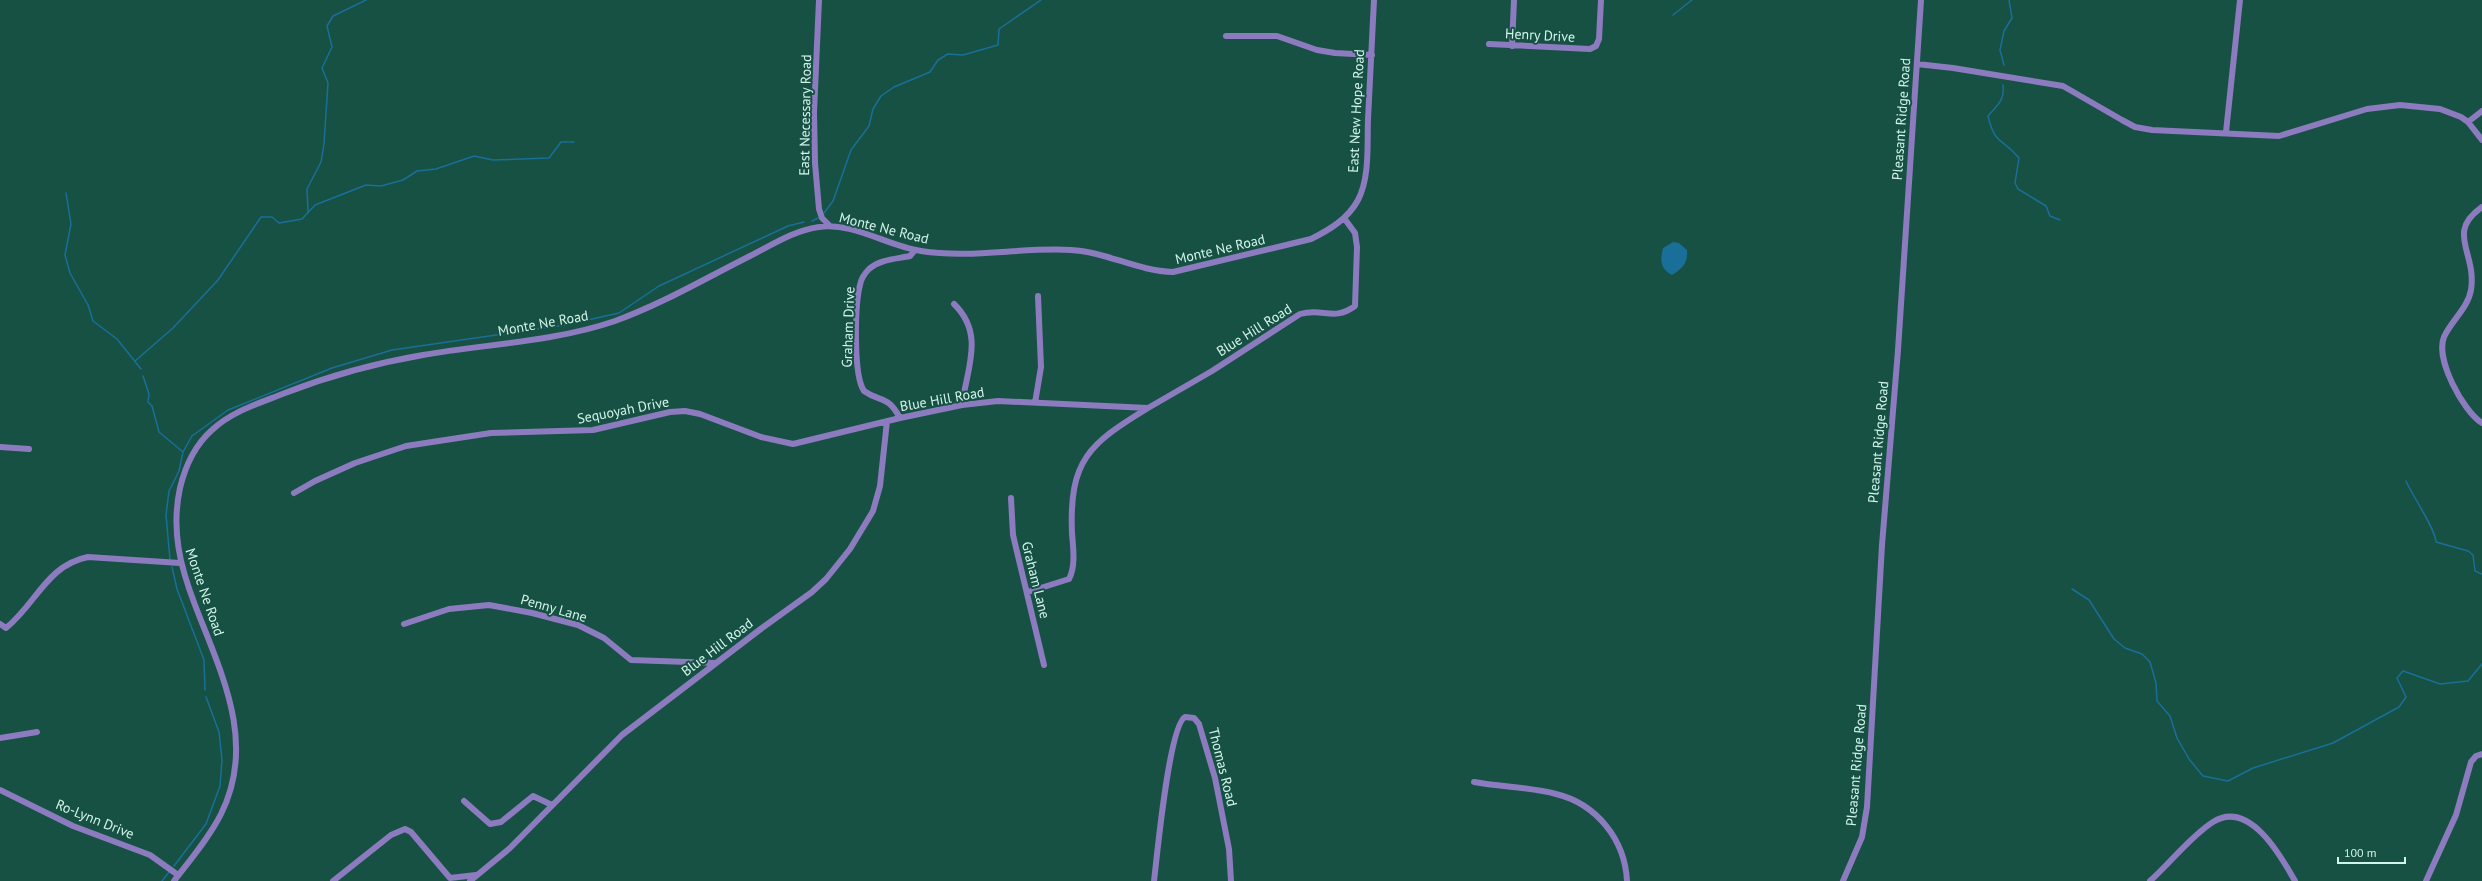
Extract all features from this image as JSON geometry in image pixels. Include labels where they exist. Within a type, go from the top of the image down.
[{"type":"street","name":"East Necessary Road","points":[[819,0],[814,112],[815,163],[819,209],[822,218],[830,226]]},
{"type":"street","name":"East New Hope Road","points":[[1344,218],[1357,201],[1365,179],[1374,0]]},
{"type":"street","points":[[1512,46],[1514,0]]},
{"type":"street","name":"Henry Drive","points":[[1488,44],[1590,49],[1596,46],[1599,39],[1601,0]]},
{"type":"street","name":"Pleasant Ridge Road","points":[[1843,881],[1862,837],[1866,812],[1887,482],[1898,350],[1920,0]]},
{"type":"street","points":[[2226,132],[2240,0]]},
{"type":"street","points":[[1226,36],[1277,36],[1317,50],[1335,53],[1372,55]]},
{"type":"street","points":[[1917,64],[1953,68],[2063,86],[2135,127],[2152,130],[2226,132],[2280,136],[2348,114],[2389,106],[2440,110],[2468,122],[2482,140]]},
{"type":"street","points":[[2468,122],[2482,111]]},
{"type":"street","points":[[2482,207],[2469,216],[2463,230],[2463,237],[2473,275],[2471,292],[2465,305],[2444,337],[2441,349],[2443,362],[2463,401],[2476,419],[2482,423]]},
{"type":"street","name":"Monte Ne Road","points":[[174,881],[212,830],[223,811],[233,784],[237,748],[236,726],[228,689],[180,563],[175,537],[176,512],[181,486],[190,459],[210,432],[224,420],[250,406],[312,383],[373,366],[419,356],[563,334],[612,322],[654,304],[777,242],[806,230],[830,226],[856,231],[915,250],[958,254],[1073,250],[1107,256],[1155,271],[1173,272],[1311,239],[1328,231],[1344,218]]},
{"type":"street","name":"Blue Hill Road","points":[[470,881],[510,848],[622,735],[812,592],[850,549],[873,511],[878,499],[887,421],[962,405],[998,401],[1148,408],[1212,371],[1300,314],[1308,312],[1344,314],[1355,306],[1357,247],[1355,233],[1344,218]]},
{"type":"street","name":"Graham Drive","points":[[900,418],[894,407],[886,400],[864,391],[858,379],[856,338],[858,295],[860,284],[870,268],[888,260],[910,256],[915,250]]},
{"type":"street","points":[[1035,403],[1041,368],[1038,296]]},
{"type":"street","points":[[954,304],[964,314],[970,324],[973,339],[962,405]]},
{"type":"street","points":[[1028,592],[1069,579],[1073,555],[1071,505],[1084,460],[1092,447],[1114,428],[1148,408]]},
{"type":"street","name":"Sequoyah Drive","points":[[294,493],[315,481],[393,450],[470,435],[581,431],[670,412],[685,411],[715,419],[761,437],[793,444],[887,421]]},
{"type":"street","points":[[0,448],[29,449]]},
{"type":"street","name":"Graham Lane","points":[[1011,498],[1013,535],[1028,592],[1044,665]]},
{"type":"street","points":[[0,624],[6,628],[14,622],[50,577],[73,560],[88,557],[180,563]]},
{"type":"street","name":"Penny Lane","points":[[404,624],[449,609],[489,605],[532,613],[578,625],[604,638],[631,660],[716,663]]},
{"type":"street","name":"Thomas Road","points":[[1154,881],[1171,756],[1178,725],[1185,717],[1194,718],[1199,724],[1216,778],[1229,849],[1231,881]]},
{"type":"street","points":[[0,738],[37,732]]},
{"type":"street","points":[[2426,881],[2459,808],[2471,762],[2476,756],[2482,754]]},
{"type":"street","points":[[1474,782],[1557,794],[1581,803],[1596,814],[1613,834],[1623,856],[1627,881]]},
{"type":"street","name":"Ro-Lynn Drive","points":[[0,790],[73,826],[150,855],[178,875]]},
{"type":"street","points":[[464,801],[490,824],[501,822],[533,796],[552,805]]},
{"type":"street","points":[[2150,881],[2201,831],[2214,821],[2227,817],[2240,818],[2252,824],[2263,834],[2295,881]]},
{"type":"street","points":[[334,881],[391,835],[405,829],[411,832],[450,880],[477,875]]},
{"type":"water","points":[[1673,242],[1679,243],[1687,250],[1687,258],[1684,265],[1672,275],[1663,267],[1661,256],[1663,248]]},
{"type":"waterway","points":[[308,212],[307,189],[321,162],[324,144],[328,83],[322,68],[332,47],[327,26],[333,16],[366,0]]},
{"type":"waterway","points":[[824,213],[833,201],[851,150],[869,126],[873,109],[881,96],[894,87],[930,72],[938,60],[948,54],[963,55],[998,45],[999,29],[1041,0]]},
{"type":"waterway","points":[[1673,15],[1692,0]]},
{"type":"waterway","points":[[2004,65],[2000,50],[2004,31],[2012,18],[2009,0]]},
{"type":"waterway","points":[[2003,85],[2002,99],[1988,116],[1997,137],[2019,158],[2015,183],[2018,189],[2046,206],[2050,216],[2060,220]]},
{"type":"waterway","points":[[135,361],[173,328],[218,280],[261,217],[272,217],[279,223],[302,219],[315,205],[366,185],[381,186],[403,180],[417,171],[436,169],[474,156],[493,160],[549,158],[561,142],[574,142]]},
{"type":"waterway","points":[[66,193],[71,224],[65,255],[70,273],[88,305],[93,321],[117,339],[141,369]]},
{"type":"waterway","points":[[812,221],[818,218]]},
{"type":"waterway","points":[[170,560],[166,515],[169,491],[179,471],[183,452],[192,436],[228,410],[332,368],[392,350],[565,325],[619,313],[659,286],[788,226],[804,222]]},
{"type":"waterway","points":[[143,376],[149,394],[148,402],[152,406],[159,432],[183,452]]},
{"type":"waterway","points":[[2406,481],[2432,529],[2436,542],[2468,551],[2473,555],[2475,571],[2482,574]]},
{"type":"waterway","points":[[172,567],[177,589],[204,660],[205,690]]},
{"type":"waterway","points":[[2072,589],[2089,600],[2114,639],[2125,648],[2142,654],[2150,662],[2156,683],[2157,701],[2170,716],[2177,738],[2189,759],[2203,776],[2228,781],[2253,768],[2333,743],[2399,707],[2406,697],[2397,678],[2403,671],[2440,684],[2468,681],[2482,664]]},
{"type":"waterway","points":[[174,866],[206,824],[220,786],[222,760],[219,732],[206,697]]},
{"type":"waterway","points":[[162,881],[169,872]]}]
